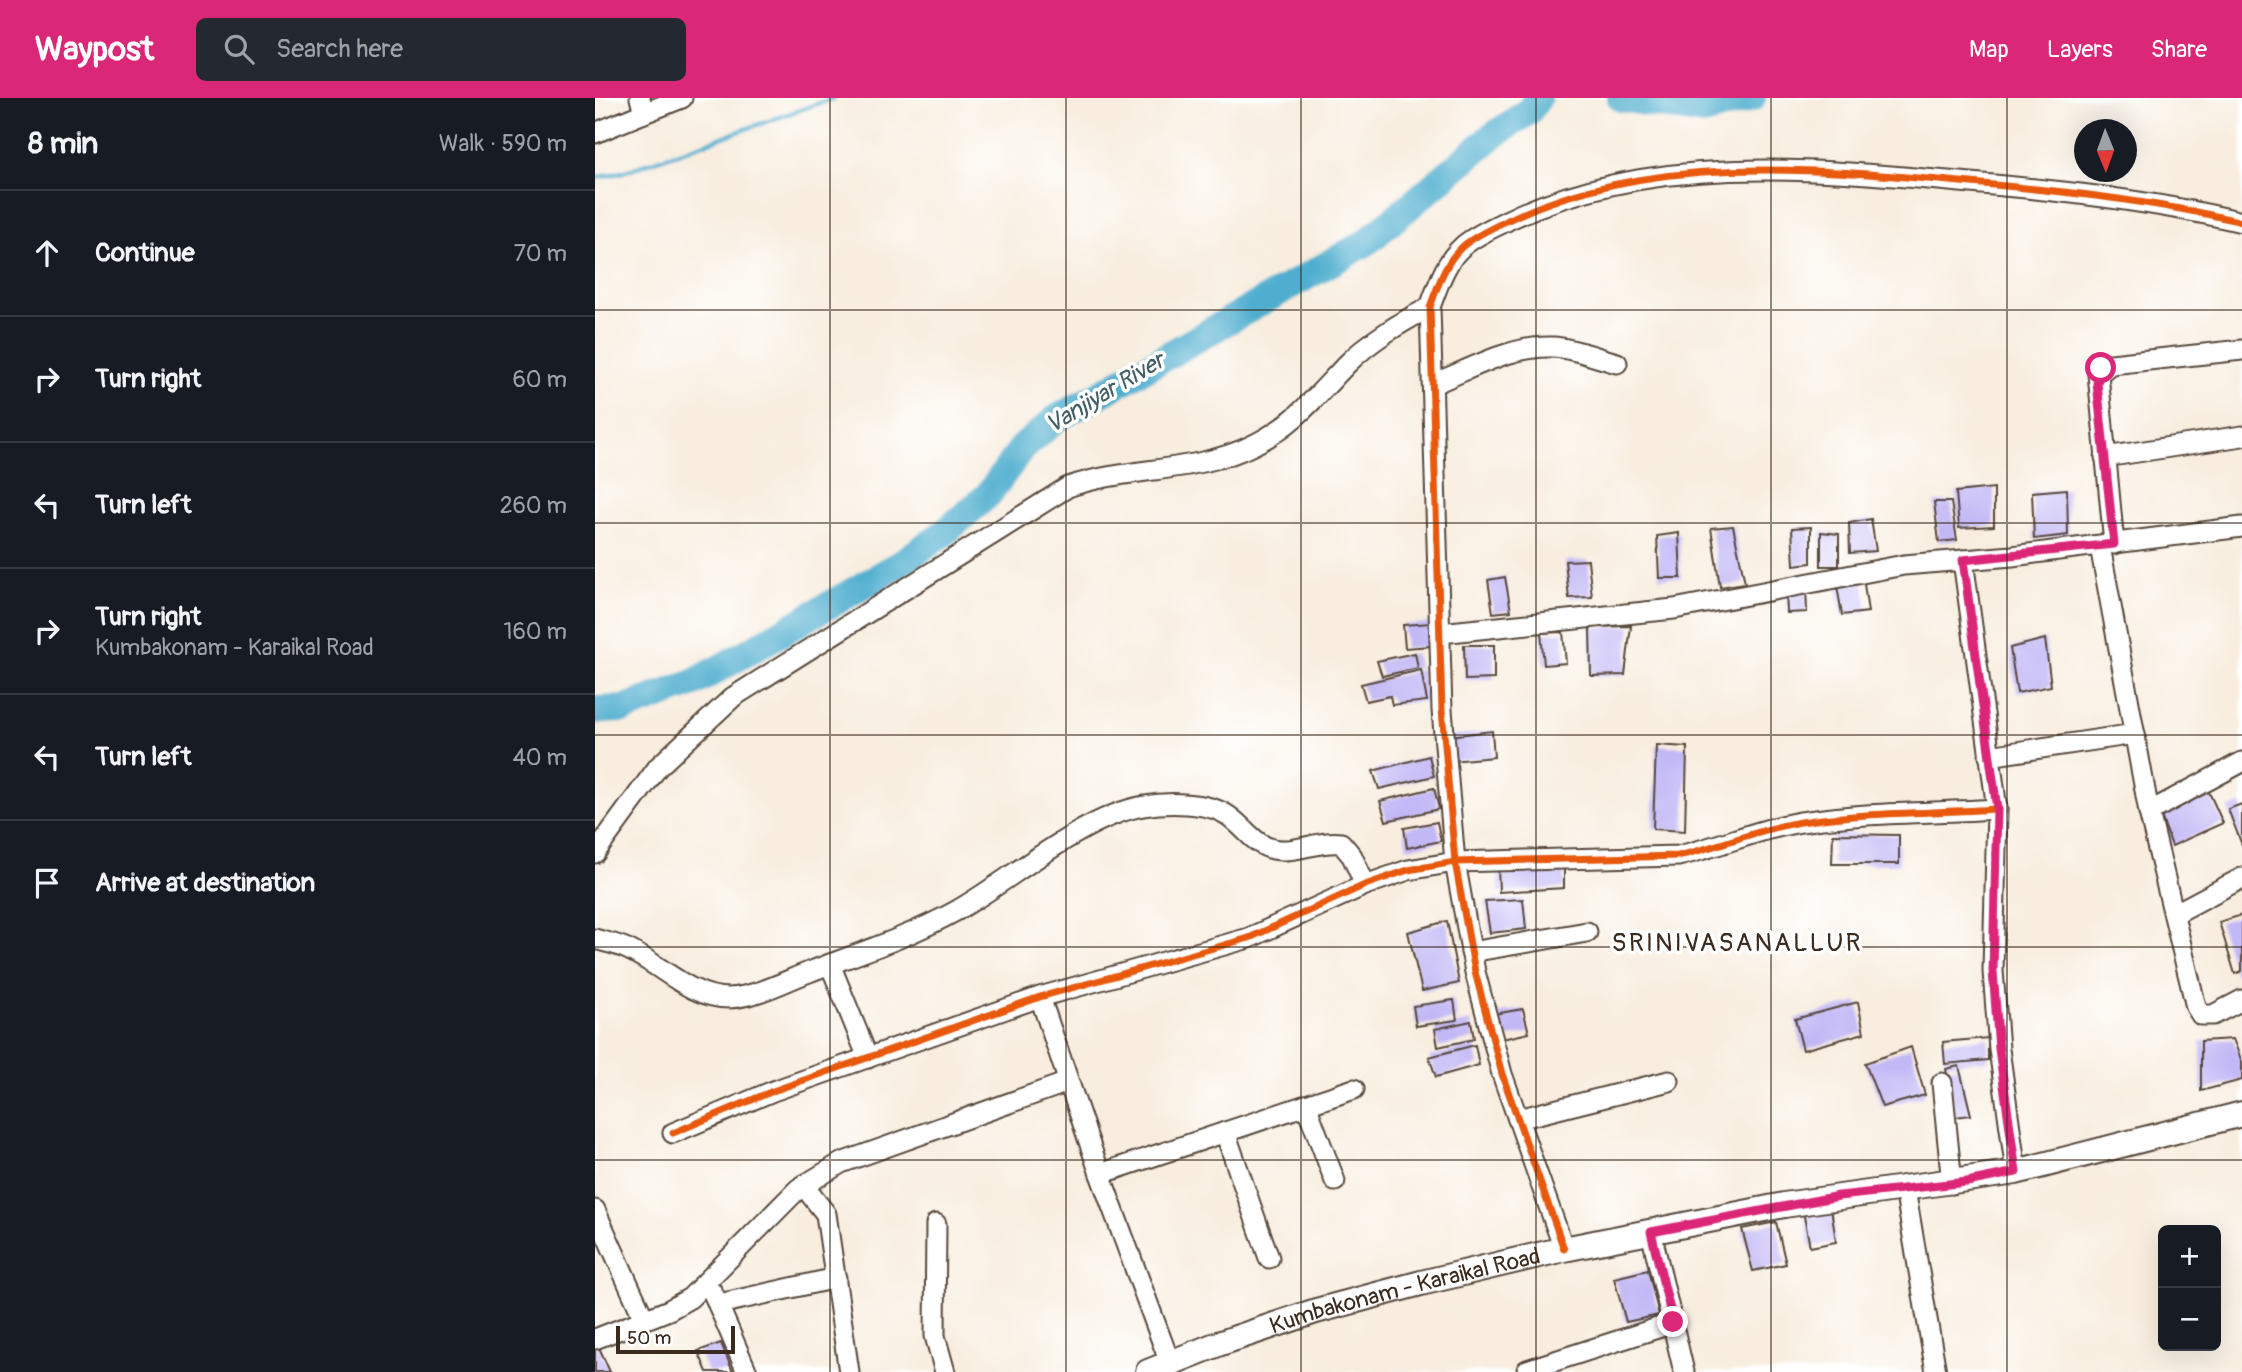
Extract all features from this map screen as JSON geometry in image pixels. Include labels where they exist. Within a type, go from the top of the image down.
[{"type":"main road","name":"Kumbakonam - Karaikal Road","points":[[1159,1368],[1316,1311],[1564,1249],[1811,1200],[1952,1184],[2016,1172],[2242,1114]]},
{"type":"street","points":[[595,133],[642,105],[682,98]]},
{"type":"street","points":[[1564,1249],[1490,1034],[1471,952],[1455,862],[1442,710],[1430,307],[1443,272],[1462,247],[1490,229],[1572,194],[1651,178],[1751,169],[1886,175],[2048,189],[2242,222]]},
{"type":"street","points":[[595,853],[658,767],[733,696],[1068,487],[1098,477],[1131,471],[1191,465],[1254,445],[1289,424],[1310,406],[1367,346],[1430,307]]},
{"type":"street","points":[[1433,384],[1514,351],[1536,347],[1556,347],[1618,363]]},
{"type":"street","points":[[2242,350],[2111,364],[2101,368],[2097,383],[2105,457],[2107,545],[2149,812],[2201,1015],[2213,1016],[2242,1000]]},
{"type":"street","points":[[2105,457],[2242,436]]},
{"type":"street","points":[[1440,633],[1674,609],[1904,565],[2107,545],[2242,527]]},
{"type":"street","points":[[1963,560],[1997,809],[1993,971],[1999,1049],[2016,1172]]},
{"type":"street","points":[[1989,756],[2135,734]]},
{"type":"street","points":[[2149,812],[2242,762]]},
{"type":"street","points":[[595,939],[627,949],[691,988],[711,996],[748,995],[913,933],[957,910],[1088,828],[1117,813],[1145,806],[1202,807],[1226,813],[1258,842],[1273,849],[1290,850],[1324,841],[1341,844],[1352,856],[1365,885]]},
{"type":"street","points":[[673,1133],[773,1091],[1040,997],[1249,938],[1365,885],[1408,870],[1455,862],[1678,856],[1710,849],[1772,827],[1810,820],[1997,809]]},
{"type":"street","points":[[2174,914],[2242,878]]},
{"type":"street","points":[[1471,952],[1587,932]]},
{"type":"street","points":[[830,964],[867,1058]]},
{"type":"street","points":[[1040,997],[1100,1174],[1159,1368]]},
{"type":"street","points":[[595,1339],[669,1310],[708,1282],[803,1185],[841,1163],[1068,1082]]},
{"type":"street","points":[[1518,1119],[1669,1082]]},
{"type":"street","points":[[1942,1083],[1952,1184]]},
{"type":"street","points":[[1100,1174],[1354,1089]]},
{"type":"street","points":[[1306,1105],[1335,1181]]},
{"type":"street","points":[[1225,1132],[1269,1258]]},
{"type":"street","points":[[803,1185],[826,1214],[849,1372]]},
{"type":"street","points":[[1905,1189],[1936,1372]]},
{"type":"street","points":[[595,1210],[644,1320]]},
{"type":"street","points":[[936,1224],[935,1336],[945,1372]]},
{"type":"street","points":[[1651,1232],[1684,1372]]},
{"type":"street","points":[[719,1304],[836,1279]]},
{"type":"street","points":[[708,1282],[747,1372]]},
{"type":"street","points":[[1527,1370],[1673,1322]]},
{"type":"building","points":[[1994,488],[1994,526],[1959,528],[1956,492]]},
{"type":"building","points":[[2067,489],[2068,535],[2034,539],[2032,492]]},
{"type":"building","points":[[1934,502],[1951,502],[1957,540],[1939,542]]},
{"type":"building","points":[[1871,519],[1876,551],[1850,553],[1849,523]]},
{"type":"building","points":[[1733,526],[1745,583],[1720,587],[1711,528]]},
{"type":"building","points":[[1811,527],[1811,563],[1794,565],[1792,528]]},
{"type":"building","points":[[1821,532],[1839,534],[1839,566],[1821,566]]},
{"type":"building","points":[[1679,533],[1681,578],[1659,578],[1657,536]]},
{"type":"building","points":[[1588,560],[1592,597],[1569,598],[1565,561]]},
{"type":"building","points":[[1505,577],[1511,611],[1493,613],[1488,580]]},
{"type":"building","points":[[1863,577],[1868,612],[1842,615],[1836,580]]},
{"type":"building","points":[[1806,586],[1807,612],[1787,613],[1786,589]]},
{"type":"building","points":[[1431,623],[1432,646],[1405,648],[1403,625]]},
{"type":"building","points":[[1631,626],[1625,675],[1591,676],[1590,627]]},
{"type":"building","points":[[1563,632],[1566,663],[1544,665],[1541,633]]},
{"type":"building","points":[[2045,639],[2051,686],[2017,693],[2010,648]]},
{"type":"building","points":[[1464,645],[1494,645],[1494,679],[1465,680]]},
{"type":"building","points":[[1415,653],[1418,668],[1382,676],[1377,661]]},
{"type":"building","points":[[1421,670],[1427,701],[1392,705],[1390,696],[1366,701],[1361,684]]},
{"type":"building","points":[[1492,731],[1494,757],[1451,761],[1449,736]]},
{"type":"building","points":[[1656,745],[1687,747],[1685,831],[1653,829]]},
{"type":"building","points":[[1429,756],[1434,776],[1379,789],[1373,771]]},
{"type":"building","points":[[1434,788],[1439,809],[1386,821],[1380,801]]},
{"type":"building","points":[[2208,790],[2223,823],[2172,846],[2160,813]]},
{"type":"building","points":[[2242,804],[2242,845],[2228,809]]},
{"type":"building","points":[[1437,822],[1441,841],[1407,848],[1404,828]]},
{"type":"building","points":[[1833,834],[1899,835],[1899,864],[1832,864]]},
{"type":"building","points":[[1564,861],[1564,888],[1499,892],[1498,864]]},
{"type":"building","points":[[1523,899],[1526,929],[1490,933],[1485,901]]},
{"type":"building","points":[[2242,915],[2242,971],[2235,974],[2219,922]]},
{"type":"building","points":[[1447,921],[1459,983],[1422,991],[1408,932]]},
{"type":"building","points":[[1454,1000],[1457,1020],[1416,1026],[1413,1006]]},
{"type":"building","points":[[1858,1002],[1864,1033],[1803,1050],[1795,1019]]},
{"type":"building","points":[[1523,1009],[1529,1033],[1502,1039],[1494,1014]]},
{"type":"building","points":[[1471,1021],[1474,1039],[1438,1047],[1435,1029]]},
{"type":"building","points":[[1988,1038],[1988,1060],[1945,1064],[1943,1042]]},
{"type":"building","points":[[2233,1039],[2242,1062],[2242,1080],[2201,1091],[2201,1041]]},
{"type":"building","points":[[1475,1045],[1479,1065],[1436,1077],[1429,1057]]},
{"type":"building","points":[[1911,1047],[1925,1095],[1882,1107],[1865,1063]]},
{"type":"building","points":[[1959,1066],[1971,1115],[1955,1117],[1946,1069]]},
{"type":"building","points":[[1830,1201],[1836,1242],[1810,1247],[1802,1206]]},
{"type":"building","points":[[1776,1222],[1786,1264],[1753,1271],[1742,1229]]},
{"type":"building","points":[[1648,1270],[1659,1315],[1626,1322],[1614,1278]]},
{"type":"building","points":[[721,1343],[733,1372],[707,1372],[698,1351]]},
{"type":"building","points":[[598,1345],[610,1372],[595,1372],[595,1346]]},
{"type":"waterway","points":[[595,178],[623,172],[834,98]]},
{"type":"waterway","name":"Vanjiyar River","points":[[595,710],[623,709],[694,683],[897,566],[944,533],[988,495],[1022,448],[1056,419],[1367,242],[1490,138],[1529,111],[1538,98]]},
{"type":"waterway","name":"Vanjiyar River","points":[[1621,98],[1703,112],[1752,98]]},
{"type":"cycle path","points":[[1564,1249],[1502,1074],[1475,972],[1455,862],[1442,710],[1430,307],[1451,260],[1478,235],[1561,199],[1616,184],[1673,175],[1730,171],[1846,173],[2031,189],[2137,202],[2242,222]]},
{"type":"cycle path","points":[[673,1133],[773,1091],[1040,997],[1249,938],[1365,885],[1408,870],[1455,862],[1678,856],[1808,821],[1878,814],[1997,809]]},
{"type":"district","name":"SRINIVASANALLUR","points":[[1737,943]]},
{"type":"route","points":[[1673,1322],[1651,1232],[1784,1205],[1967,1182],[2016,1172],[1999,1049],[1993,971],[1997,809],[1963,560],[2114,544],[2097,383],[2101,368]]}]
